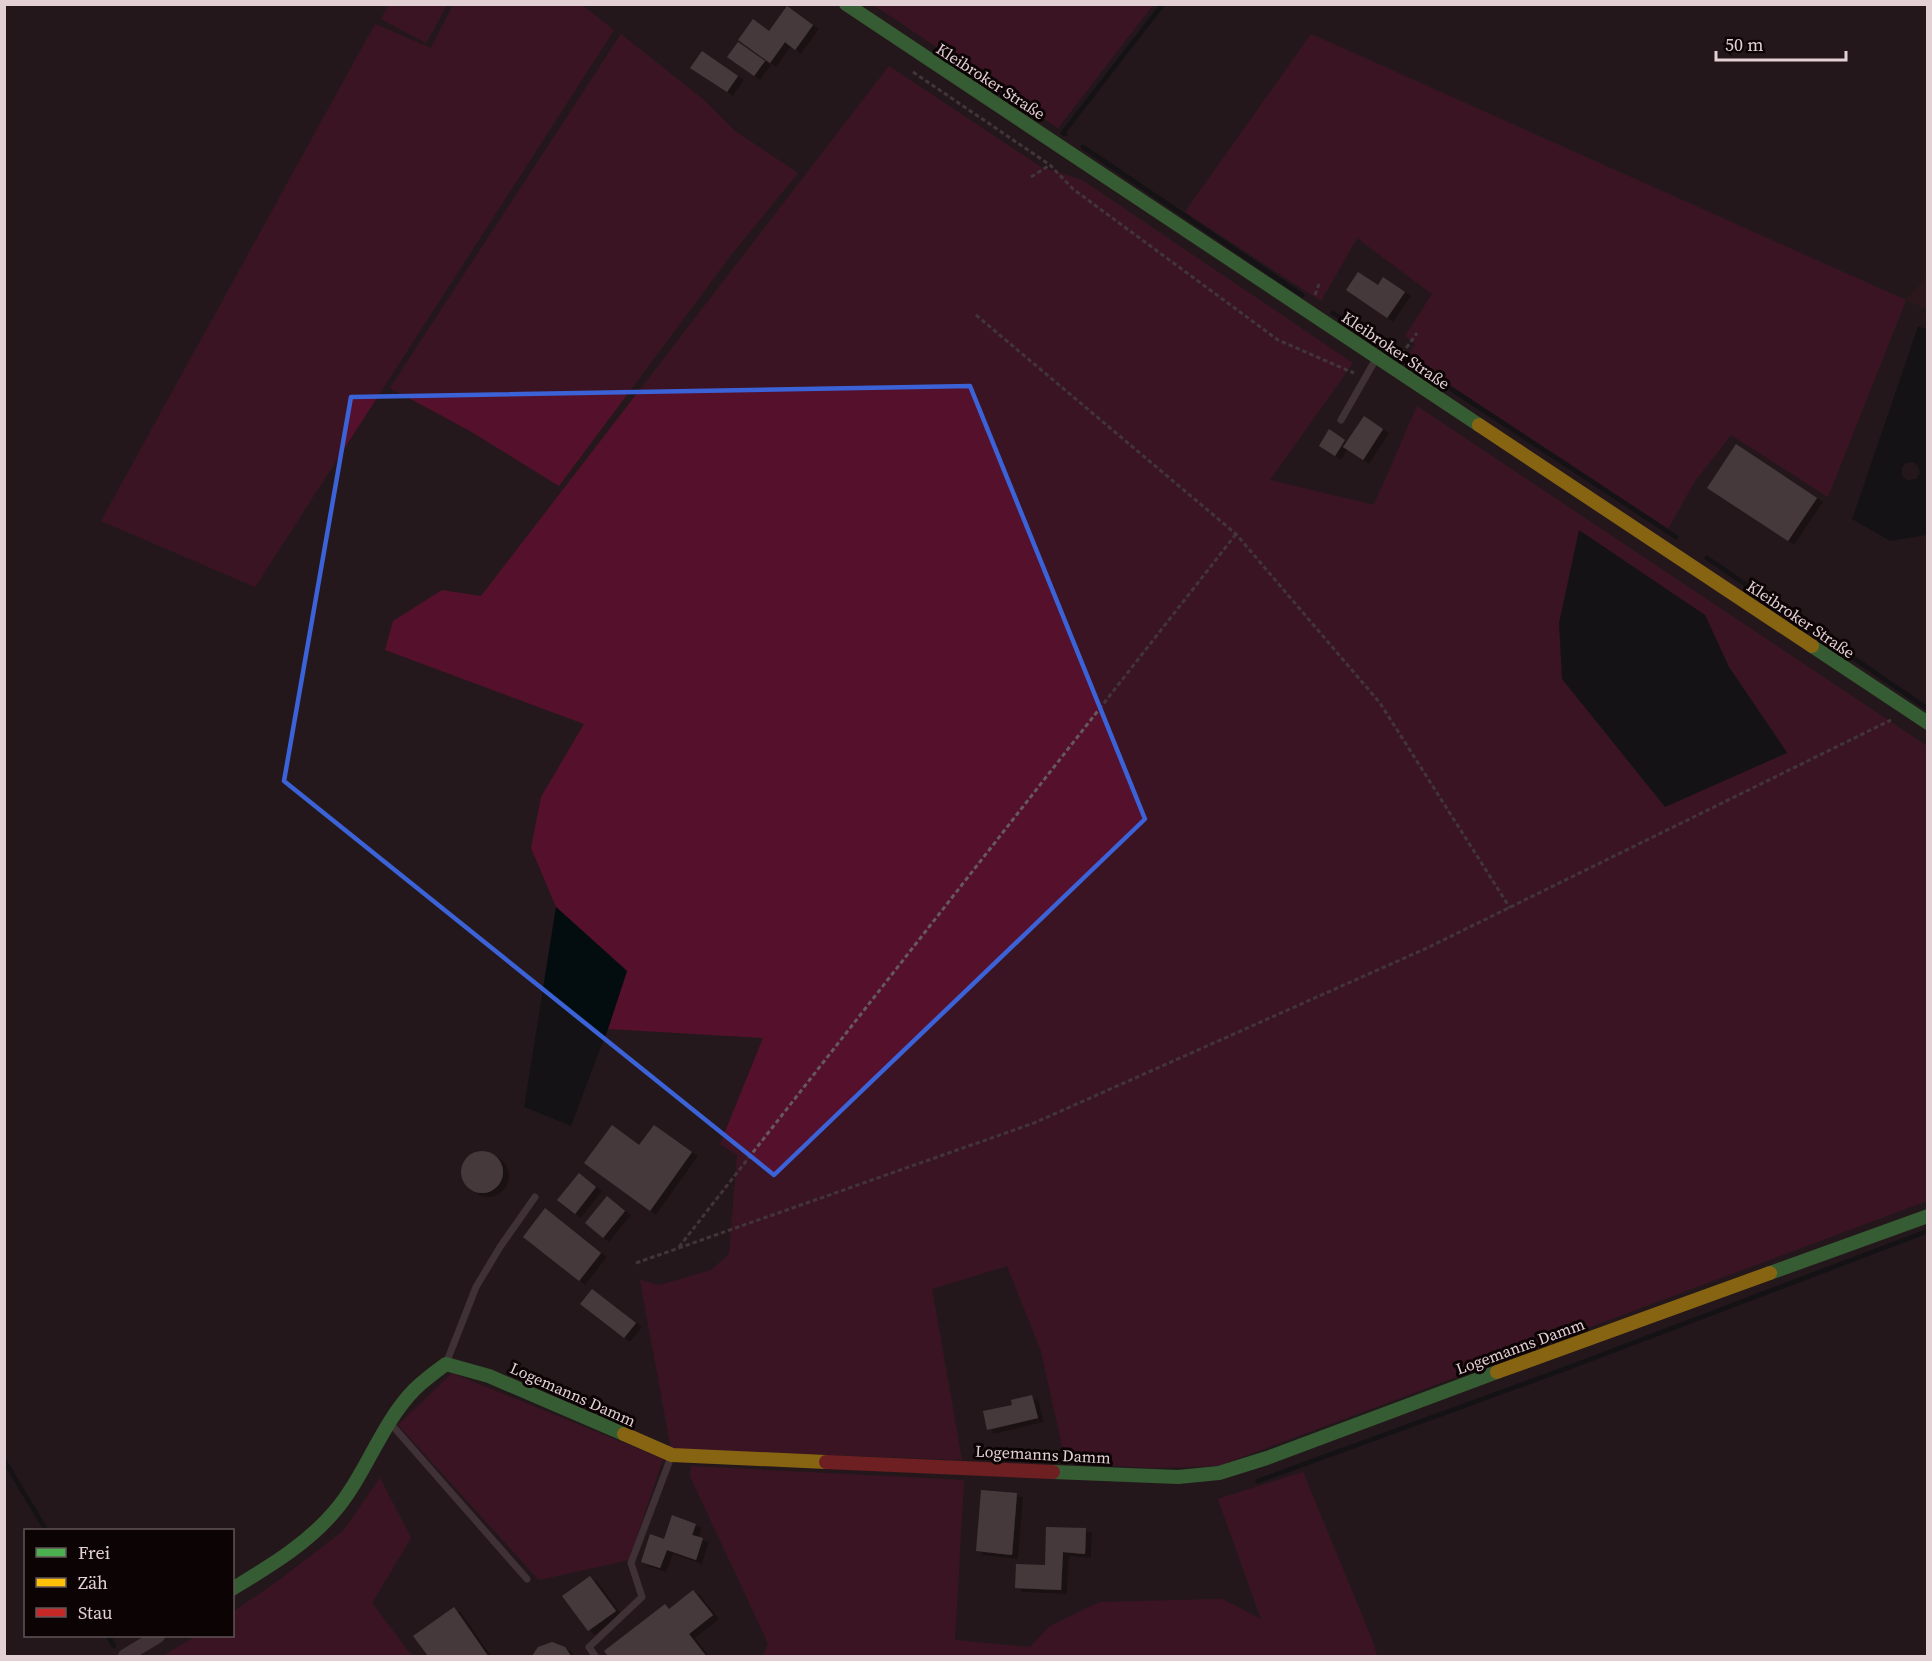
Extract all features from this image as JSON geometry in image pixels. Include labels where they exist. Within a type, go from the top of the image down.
[{"type":"street","name":"Kleibroker Straße","points":[[846,4],[1928,723]]},
{"type":"street","name":"Logemanns Damm","points":[[446,1364],[489,1376],[672,1455],[1178,1478],[1219,1473],[1268,1458],[1566,1346],[1928,1216]]},
{"type":"street","points":[[234,1588],[284,1557],[320,1528],[346,1498],[390,1422],[412,1390],[446,1364]]},
{"type":"street","points":[[125,1656],[155,1637]]},
{"type":"lane","points":[[1341,420],[1377,357]]},
{"type":"lane","points":[[446,1364],[476,1287],[500,1247],[535,1197]]},
{"type":"lane","points":[[390,1422],[526,1579]]},
{"type":"lane","points":[[595,1656],[589,1647],[642,1597],[631,1563],[672,1455]]},
{"type":"path","points":[[1031,177],[1050,165]]},
{"type":"path","points":[[976,315],[1236,534],[1380,703],[1510,908]]},
{"type":"path","points":[[1392,367],[1417,333]]},
{"type":"path","points":[[678,1249],[1236,534]]},
{"type":"path","points":[[636,1263],[1034,1123],[1427,948],[1899,716]]},
{"type":"highlighted area","points":[[970,386],[1145,819],[774,1175],[284,781],[351,397]]},
{"type":"shaded area","points":[[389,4],[447,5],[426,43],[381,19]]},
{"type":"shaded area","points":[[453,5],[582,5],[614,30],[255,587],[101,521],[375,24],[431,48]]},
{"type":"shaded area","points":[[874,5],[1153,5],[1058,128]]},
{"type":"shaded area","points":[[621,34],[705,101],[735,131],[798,173],[731,255],[559,486],[470,431],[390,388]]},
{"type":"shaded area","points":[[1311,34],[1906,300],[1828,497],[1731,435],[1695,481],[1668,529],[1407,357],[1415,344],[1405,336],[1432,294],[1357,238],[1321,301],[1185,212]]},
{"type":"shaded area","points":[[889,66],[1041,167],[1082,180],[1353,363],[1270,480],[1374,505],[1417,406],[1927,746],[1927,1201],[1218,1466],[1151,1468],[1066,1463],[1041,1351],[1007,1266],[932,1289],[962,1460],[671,1449],[640,1280],[660,1285],[711,1270],[729,1254],[737,1155],[720,1144],[763,1038],[608,1029],[627,971],[556,907],[531,848],[541,797],[584,724],[385,650],[393,621],[442,590],[481,596]],"holes":[[[1705,615],[1729,667],[1787,752],[1665,807]]]},
{"type":"shaded area","points":[[1927,277],[1927,309],[1906,300]]},
{"type":"shaded area","points":[[1918,326],[1928,330],[1927,535],[1890,541],[1852,519]],"holes":[[[1913,462],[1918,466],[1920,473],[1916,479],[1907,480],[1902,475],[1902,468],[1906,463]]]},
{"type":"shaded area","points":[[1579,530],[1705,615],[1729,667],[1787,753],[1665,807],[1562,679],[1559,623]]},
{"type":"shaded area","points":[[556,907],[627,971],[608,1029],[571,1126],[524,1107]]},
{"type":"shaded area","points":[[452,1373],[663,1459],[629,1560],[539,1580],[398,1425]]},
{"type":"shaded area","points":[[691,1466],[964,1480],[955,1640],[1030,1647],[1050,1626],[1100,1602],[1222,1599],[1261,1619],[1218,1499],[1303,1472],[1377,1656],[763,1656],[768,1643],[690,1476]]},
{"type":"shaded area","points":[[380,1478],[411,1538],[372,1603],[412,1656],[163,1656],[194,1637],[234,1637],[234,1611],[343,1531]]},
{"type":"building","points":[[787,6],[813,25],[795,50],[785,42],[770,63],[738,40],[753,19],[769,31]]},
{"type":"building","points":[[738,42],[765,61],[754,76],[727,57]]},
{"type":"building","points":[[702,51],[738,76],[727,92],[690,68]]},
{"type":"building","points":[[1358,272],[1378,285],[1383,277],[1405,292],[1387,318],[1346,290]]},
{"type":"building","points":[[1364,416],[1383,429],[1363,460],[1343,447]]},
{"type":"building","points":[[1329,429],[1345,440],[1335,456],[1319,446]]},
{"type":"building","points":[[1736,444],[1817,498],[1788,541],[1707,488]]},
{"type":"building","points":[[612,1125],[639,1145],[654,1125],[692,1152],[650,1211],[584,1163]]},
{"type":"building","points":[[482,1151],[490,1152],[497,1157],[502,1164],[502,1180],[497,1187],[490,1192],[482,1193],[474,1192],[467,1187],[462,1180],[461,1172],[462,1164],[467,1157],[474,1152]]},
{"type":"building","points":[[579,1173],[596,1187],[575,1214],[557,1200]]},
{"type":"building","points":[[607,1196],[625,1211],[603,1238],[585,1223]]},
{"type":"building","points":[[545,1208],[601,1253],[579,1281],[523,1237]]},
{"type":"building","points":[[592,1289],[636,1323],[624,1338],[580,1304]]},
{"type":"building","points":[[1032,1395],[1038,1418],[987,1430],[983,1411],[1012,1405],[1011,1400]]},
{"type":"building","points":[[981,1490],[1017,1493],[1012,1555],[976,1551]]},
{"type":"building","points":[[672,1515],[696,1524],[692,1535],[703,1538],[696,1560],[667,1550],[660,1568],[641,1562],[650,1534],[664,1539]]},
{"type":"building","points":[[1046,1527],[1086,1528],[1085,1554],[1063,1552],[1061,1590],[1015,1588],[1016,1564],[1045,1565]]},
{"type":"building","points":[[590,1576],[616,1611],[588,1631],[562,1596]]},
{"type":"building","points":[[693,1590],[713,1615],[689,1634],[706,1656],[608,1656],[604,1651],[665,1604],[669,1609]]},
{"type":"building","points":[[454,1607],[488,1656],[428,1656],[413,1636]]},
{"type":"building","points":[[552,1642],[565,1647],[571,1656],[532,1656],[538,1647]]},
{"type":"waterway","points":[[1065,134],[1063,133],[1163,4]]},
{"type":"waterway","points":[[1083,147],[1302,295]]},
{"type":"waterway","points":[[1333,313],[1375,340]]},
{"type":"waterway","points":[[1407,360],[1676,537]]},
{"type":"waterway","points":[[1707,558],[1928,709]]},
{"type":"waterway","points":[[1258,1481],[1570,1367],[1928,1231]]},
{"type":"waterway","points":[[4,1460],[45,1529]]},
{"type":"waterway","points":[[109,1637],[114,1646]]},
{"type":"traffic: fast","points":[[846,4],[1479,425]]},
{"type":"traffic: fast","points":[[1812,646],[1928,723]]},
{"type":"traffic: fast","points":[[1770,1273],[1928,1216]]},
{"type":"traffic: fast","points":[[234,1588],[286,1555],[323,1524],[345,1498],[402,1404],[418,1386],[446,1364],[489,1376],[624,1434]]},
{"type":"traffic: fast","points":[[1053,1472],[1178,1477],[1219,1473],[1267,1458],[1497,1372]]},
{"type":"traffic: slow","points":[[1479,425],[1812,646]]},
{"type":"traffic: slow","points":[[1497,1372],[1770,1273]]},
{"type":"traffic: slow","points":[[624,1434],[672,1455],[826,1462]]},
{"type":"traffic: jam","points":[[826,1462],[1053,1472]]}]
